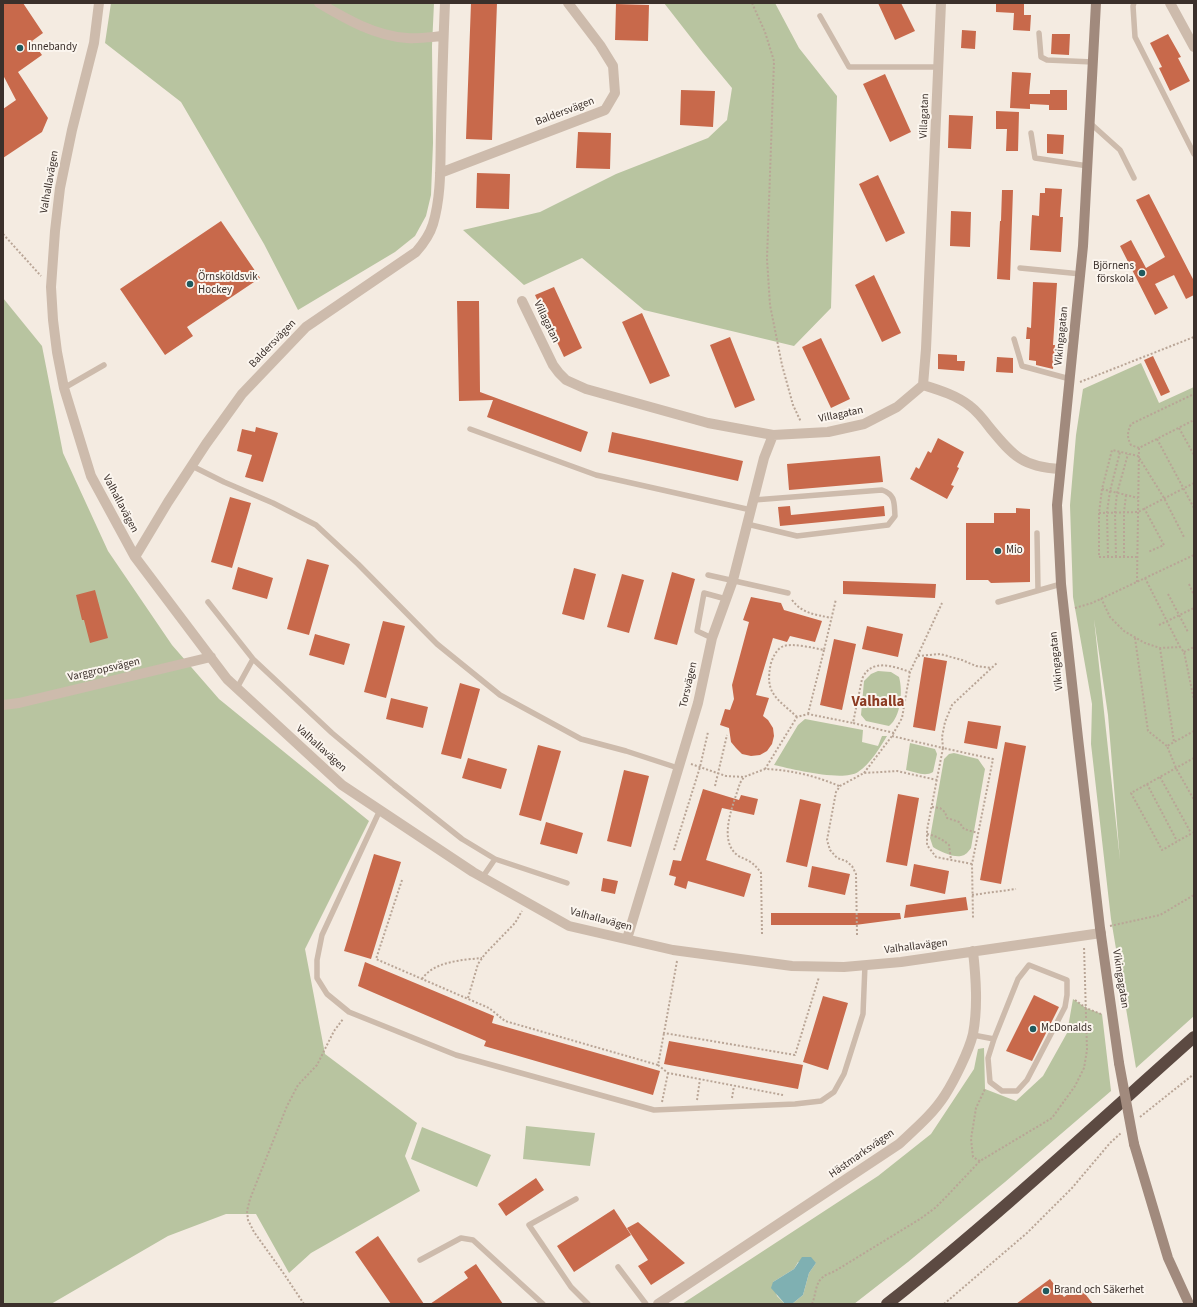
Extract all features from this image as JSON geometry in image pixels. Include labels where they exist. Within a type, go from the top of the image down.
[{"type":"highway","points":[[887,1304],[934,1267],[1014,1199],[1194,1037]]},
{"type":"street","points":[[319,3],[354,22],[387,35],[408,38],[443,36]]},
{"type":"street","name":"Baldersvägen","points":[[135,557],[168,502],[242,394],[306,327],[416,252],[421,246],[432,226],[437,207],[440,173],[445,3]]},
{"type":"street","name":"Baldersvägen","points":[[440,173],[605,110],[615,93],[613,66],[600,45],[568,3]]},
{"type":"street","name":"Villagatan","points":[[522,301],[553,365],[566,380],[575,385],[708,423],[773,435],[806,434],[844,429],[864,424],[897,407],[923,385],[926,349],[941,3]]},
{"type":"street","name":"Vikingagatan","points":[[1096,3],[1081,274],[1057,505],[1061,584],[1101,931],[1119,1062],[1134,1144],[1168,1258],[1189,1304]]},
{"type":"street","points":[[1170,3],[1194,47]]},
{"type":"street","name":"Valhallavägen","points":[[96,6],[94,42],[72,130],[60,188],[55,230],[51,287],[57,352],[64,388],[91,476],[135,557],[227,680],[342,785],[482,878],[569,926],[678,950],[792,966],[865,965],[901,962],[1101,931]]},
{"type":"street","points":[[923,385],[950,394],[970,406],[980,414],[1006,448],[1020,459],[1038,467],[1060,469]]},
{"type":"street","name":"Torsvägen","points":[[627,939],[698,703],[712,638],[733,580],[764,458],[773,435]]},
{"type":"street","name":"Varggropsvägen","points":[[3,705],[19,703],[211,657]]},
{"type":"street","name":"Hästmarksvägen","points":[[658,1304],[899,1144],[924,1120],[945,1096],[960,1068],[972,1035],[976,1008],[976,978],[973,951]]},
{"type":"lane","points":[[1134,3],[1132,6],[1135,37],[1194,154]]},
{"type":"lane","points":[[820,16],[849,67],[939,67]]},
{"type":"lane","points":[[1039,33],[1041,57],[1047,60],[1093,62]]},
{"type":"lane","points":[[1089,122],[1120,150],[1134,178]]},
{"type":"lane","points":[[1030,133],[1036,158],[1088,166]]},
{"type":"lane","points":[[1020,268],[1081,274]]},
{"type":"lane","points":[[1014,339],[1022,366],[1070,383]]},
{"type":"lane","points":[[64,388],[104,365]]},
{"type":"lane","points":[[470,429],[596,475],[752,504],[882,490],[890,493],[893,497],[895,516],[893,521],[888,525],[796,536],[747,524]]},
{"type":"lane","points":[[192,466],[224,482],[273,503],[316,525],[358,564],[438,644],[500,695],[580,739],[679,765]]},
{"type":"lane","points":[[1037,533],[1038,590]]},
{"type":"lane","points":[[708,575],[788,593]]},
{"type":"lane","points":[[998,602],[1061,584]]},
{"type":"lane","points":[[712,638],[697,630],[704,593],[726,599]]},
{"type":"lane","points":[[208,602],[253,659],[332,733],[394,785],[462,838],[495,859],[567,883]]},
{"type":"lane","points":[[237,688],[253,659]]},
{"type":"lane","points":[[380,810],[322,935],[317,978],[327,994],[349,1012],[456,1055],[654,1110],[821,1101],[834,1092],[844,1074],[864,1011],[865,965]]},
{"type":"lane","points":[[482,878],[495,859]]},
{"type":"lane","points":[[1029,965],[1067,980],[1067,995],[1065,1007],[1027,1080],[1017,1091],[1002,1092],[990,1082],[988,1058],[1018,978],[1029,965]]},
{"type":"lane","points":[[972,1035],[994,1039]]},
{"type":"lane","points":[[576,1199],[529,1225],[571,1287],[588,1304]]},
{"type":"lane","points":[[420,1260],[462,1238],[473,1240],[543,1304]]},
{"type":"lane","points":[[618,1267],[646,1304]]},
{"type":"path","points":[[757,3],[753,4],[765,32],[774,61],[767,259],[770,305],[782,365],[793,405],[806,434]]},
{"type":"path","points":[[3,234],[51,287]]},
{"type":"path","points":[[1070,383],[1194,337]]},
{"type":"path","points":[[1194,394],[1131,424],[1128,432],[1128,439],[1131,445],[1139,448],[1194,420]]},
{"type":"path","points":[[1179,427],[1194,455]]},
{"type":"path","points":[[1157,439],[1194,508]]},
{"type":"path","points":[[1137,582],[1139,448]]},
{"type":"path","points":[[1137,557],[1099,557],[1099,512],[1102,489],[1112,450],[1138,456],[1164,498],[1184,537]]},
{"type":"path","points":[[1108,557],[1107,512],[1110,491],[1120,452]]},
{"type":"path","points":[[1116,557],[1115,512],[1118,493],[1128,454]]},
{"type":"path","points":[[1099,512],[1138,512],[1194,483]]},
{"type":"path","points":[[1102,489],[1138,498]]},
{"type":"path","points":[[1124,557],[1124,512],[1126,495]]},
{"type":"path","points":[[1144,508],[1164,545],[1148,552]]},
{"type":"path","points":[[1064,611],[1101,598],[1194,555]]},
{"type":"path","points":[[1145,578],[1180,647],[1184,652],[1193,688],[1194,700]]},
{"type":"path","points":[[1189,584],[1194,595]]},
{"type":"path","points":[[788,593],[798,608],[803,611],[831,618]]},
{"type":"path","points":[[1168,594],[1188,632]]},
{"type":"path","points":[[1101,598],[1110,617],[1124,631],[1135,638],[1144,643],[1160,648],[1180,647]]},
{"type":"path","points":[[808,714],[836,599]]},
{"type":"path","points":[[857,935],[856,874],[852,866],[846,861],[837,858],[830,850],[828,840],[836,792],[840,786],[864,773],[894,733],[902,718],[910,672],[942,604]]},
{"type":"path","points":[[1159,625],[1194,608]]},
{"type":"path","points":[[1135,638],[1148,731],[1167,746],[1176,768],[1194,800]]},
{"type":"path","points":[[797,717],[776,698],[770,689],[768,675],[772,658],[783,646],[796,646],[824,650]]},
{"type":"path","points":[[1184,652],[1194,647]]},
{"type":"path","points":[[1160,648],[1174,742]]},
{"type":"path","points":[[918,656],[940,654],[962,660],[976,666],[992,668]]},
{"type":"path","points":[[972,864],[936,857],[927,845],[927,834],[943,748],[942,737],[945,722],[952,705],[998,662]]},
{"type":"path","points":[[853,723],[864,673],[871,667],[880,665],[910,672]]},
{"type":"path","points":[[765,769],[797,717],[808,714],[894,733]]},
{"type":"path","points":[[1167,746],[1194,731]]},
{"type":"path","points":[[674,850],[700,767],[708,732]]},
{"type":"path","points":[[715,786],[727,735]]},
{"type":"path","points":[[892,736],[993,759],[972,864],[973,918]]},
{"type":"path","points":[[1160,777],[1193,833],[1162,850],[1131,793],[1194,758]]},
{"type":"path","points":[[679,765],[700,767],[726,776],[744,777],[765,769],[779,770],[823,779],[840,786]]},
{"type":"path","points":[[864,773],[897,771],[937,780]]},
{"type":"path","points":[[744,777],[740,783],[727,829],[728,841],[737,856],[747,860],[761,873],[762,934]]},
{"type":"path","points":[[1147,784],[1177,842]]},
{"type":"path","points":[[932,807],[940,808],[945,812],[947,818],[958,822],[964,829],[978,833]]},
{"type":"path","points":[[927,834],[936,836],[944,840],[949,845],[951,860]]},
{"type":"path","points":[[402,880],[376,960],[468,998],[489,1008],[505,1020],[658,1065],[668,1074],[794,1096],[803,1103]]},
{"type":"path","points":[[972,895],[1016,890]]},
{"type":"path","points":[[1101,931],[1160,915],[1194,895]]},
{"type":"path","points":[[468,998],[475,971],[482,958],[515,923],[527,902]]},
{"type":"path","points":[[812,1304],[817,1284],[823,1276],[835,1271],[925,1215],[946,1197],[980,1161],[1052,1118],[1075,1086],[1084,1068],[1087,1050],[1083,935]]},
{"type":"path","points":[[658,1065],[678,950]]},
{"type":"path","points":[[422,979],[426,974],[437,967],[463,960],[482,958]]},
{"type":"path","points":[[664,1033],[795,1055],[822,966]]},
{"type":"path","points":[[1067,995],[1086,1008],[1114,1017]]},
{"type":"path","points":[[304,1304],[254,1232],[248,1220],[248,1211],[250,1199],[287,1106],[298,1085],[317,1065],[334,1031],[349,1012]]},
{"type":"path","points":[[661,1110],[668,1074]]},
{"type":"path","points":[[1140,1118],[1194,1074]]},
{"type":"path","points":[[696,1108],[700,1079]]},
{"type":"path","points":[[980,1161],[973,1157],[971,1139],[976,1108],[990,1082]]},
{"type":"path","points":[[731,1107],[734,1086]]},
{"type":"path","points":[[944,1304],[1027,1233],[1072,1188],[1110,1143],[1122,1133]]},
{"type":"green space","points":[[111,3],[434,3],[432,46],[433,143],[431,195],[426,216],[415,236],[395,252],[298,310],[264,244],[181,102],[105,43]]},
{"type":"green space","points":[[664,3],[775,3],[799,48],[837,96],[831,308],[794,346],[644,310],[582,258],[524,285],[463,230],[540,212],[616,174],[708,138],[727,120],[732,88]]},
{"type":"green space","points":[[3,298],[42,346],[63,453],[108,551],[172,645],[219,699],[369,821],[305,949],[325,1054],[417,1123],[405,1156],[420,1191],[311,1253],[289,1273],[256,1214],[226,1214],[168,1236],[51,1304],[3,1304]]},
{"type":"green space","points":[[1141,363],[1159,403],[1194,387],[1194,1016],[1136,1068],[1111,919],[1091,744],[1092,704],[1073,597],[1070,505],[1076,435],[1083,389]],"holes":[[[1094,619],[1108,715],[1120,860]]]},
{"type":"green space","points":[[878,671],[891,672],[899,677],[901,689],[900,703],[896,717],[889,726],[866,721],[861,715],[864,681],[871,674]]},
{"type":"green space","points":[[805,719],[863,730],[862,742],[878,746],[882,736],[887,736],[867,764],[858,772],[851,775],[841,776],[817,774],[774,765],[798,725]]},
{"type":"green space","points":[[910,743],[935,749],[937,754],[933,772],[923,774],[906,770]]},
{"type":"green space","points":[[954,753],[978,759],[985,769],[971,848],[963,856],[947,854],[933,847],[930,838],[944,759],[949,754]]},
{"type":"green space","points":[[1073,999],[1086,1008],[1102,1014],[1111,1091],[1005,1182],[908,1262],[854,1304],[792,1304],[803,1295],[809,1273],[816,1263],[798,1262],[794,1269],[773,1282],[777,1296],[785,1304],[682,1304],[878,1176],[931,1134],[974,1069],[978,1049],[984,1048],[985,1089],[1016,1101],[1043,1076],[1067,1033]]},
{"type":"green space","points":[[526,1126],[595,1133],[590,1166],[523,1159]]},
{"type":"green space","points":[[422,1127],[491,1155],[477,1187],[411,1159]]},
{"type":"water","points":[[802,1257],[811,1257],[816,1263],[809,1273],[803,1295],[792,1304],[785,1304],[771,1288],[773,1282],[794,1269]]},
{"type":"building","points":[[3,3],[23,3],[43,33],[32,41],[42,55],[18,72],[48,118],[42,132],[3,158],[3,109],[16,100],[3,75]]},
{"type":"building","points":[[471,3],[497,3],[492,140],[466,139]]},
{"type":"building","points":[[878,3],[901,3],[915,31],[895,40]]},
{"type":"building","points":[[996,3],[1024,3],[1024,15],[1031,15],[1030,31],[1013,30],[1014,13],[996,12]]},
{"type":"building","points":[[616,4],[649,5],[648,41],[615,40]]},
{"type":"building","points":[[962,30],[976,31],[975,49],[961,48]]},
{"type":"building","points":[[1052,34],[1070,34],[1069,55],[1051,54]]},
{"type":"building","points":[[1168,34],[1181,57],[1178,58],[1190,81],[1170,91],[1159,68],[1162,67],[1150,43]]},
{"type":"building","points":[[1012,72],[1031,73],[1029,94],[1050,94],[1050,90],[1067,90],[1067,110],[1049,110],[1049,105],[1030,104],[1030,109],[1010,108]]},
{"type":"building","points":[[885,74],[911,132],[890,142],[863,84]]},
{"type":"building","points":[[681,90],[715,91],[713,127],[680,125]]},
{"type":"building","points":[[996,111],[1019,112],[1018,151],[1006,151],[1007,129],[996,129]]},
{"type":"building","points":[[949,115],[973,116],[971,149],[948,148]]},
{"type":"building","points":[[578,132],[611,133],[610,169],[576,168]]},
{"type":"building","points":[[1047,134],[1064,135],[1063,154],[1047,153]]},
{"type":"building","points":[[477,173],[510,174],[509,209],[476,208]]},
{"type":"building","points":[[878,175],[905,233],[886,242],[859,184]]},
{"type":"building","points":[[1045,188],[1062,189],[1060,217],[1063,217],[1061,252],[1030,250],[1032,215],[1039,216],[1040,193],[1045,193]]},
{"type":"building","points":[[1002,190],[1013,190],[1010,280],[997,279]]},
{"type":"building","points":[[1149,194],[1194,281],[1194,295],[1186,299],[1174,275],[1155,284],[1168,308],[1155,315],[1120,246],[1131,240],[1146,268],[1165,257],[1136,200]]},
{"type":"building","points":[[951,211],[971,212],[970,247],[950,246]]},
{"type":"building","name":"Örnsköldsvik Hockey","points":[[221,221],[260,278],[187,327],[193,336],[165,355],[120,289]]},
{"type":"building","points":[[874,275],[901,333],[882,342],[855,285]]},
{"type":"building","points":[[1033,282],[1057,283],[1053,369],[1036,365],[1036,361],[1029,360],[1030,339],[1026,339],[1027,327],[1031,328]]},
{"type":"building","points":[[554,287],[582,348],[564,357],[535,295]]},
{"type":"building","points":[[457,301],[479,301],[480,392],[588,432],[581,452],[487,417],[493,400],[459,401]]},
{"type":"building","points":[[642,313],[670,376],[650,384],[622,322]]},
{"type":"building","points":[[730,337],[755,400],[735,408],[710,345]]},
{"type":"building","points":[[821,338],[850,399],[831,408],[802,347]]},
{"type":"building","points":[[938,354],[957,355],[957,361],[965,361],[964,371],[938,369]]},
{"type":"building","points":[[1153,356],[1170,392],[1161,396],[1144,360]]},
{"type":"building","points":[[997,357],[1013,358],[1013,373],[996,372]]},
{"type":"building","points":[[256,427],[278,433],[263,482],[245,477],[252,455],[237,451],[242,429],[255,432]]},
{"type":"building","points":[[612,432],[743,461],[738,481],[608,452]]},
{"type":"building","points":[[938,438],[964,452],[957,467],[959,468],[951,485],[954,486],[947,499],[910,479],[916,467],[919,469],[928,451],[931,453]]},
{"type":"building","points":[[880,456],[883,482],[789,490],[787,464]]},
{"type":"building","points":[[230,497],[251,503],[232,568],[211,562]]},
{"type":"building","points":[[790,506],[791,515],[884,506],[885,516],[780,526],[778,507]]},
{"type":"building","name":"Mio","points":[[1016,508],[1030,509],[1030,582],[991,583],[988,580],[966,580],[966,523],[994,523],[994,513],[1016,513]]},
{"type":"building","points":[[307,559],[329,565],[309,635],[287,629]]},
{"type":"building","points":[[238,567],[273,578],[267,599],[232,589]]},
{"type":"building","points":[[574,568],[596,574],[584,620],[562,614]]},
{"type":"building","points":[[672,572],[695,579],[677,645],[654,639]]},
{"type":"building","points":[[622,574],[644,580],[629,633],[607,627]]},
{"type":"building","points":[[843,581],[936,584],[935,598],[843,594]]},
{"type":"building","points":[[95,590],[108,638],[90,643],[84,620],[82,620],[76,595]]},
{"type":"building","points":[[751,597],[781,603],[784,610],[822,621],[815,642],[790,636],[787,642],[773,638],[756,695],[769,698],[763,716],[768,720],[773,728],[774,736],[772,744],[767,751],[760,755],[751,756],[742,754],[736,748],[731,742],[729,728],[720,725],[725,709],[730,710],[734,699],[732,685],[749,622],[743,620]]},
{"type":"building","points":[[383,621],[405,626],[386,698],[364,692]]},
{"type":"building","points":[[867,626],[903,634],[898,657],[862,649]]},
{"type":"building","points":[[315,634],[350,644],[344,665],[309,655]]},
{"type":"building","points":[[834,639],[856,644],[842,710],[820,705]]},
{"type":"building","points":[[924,657],[947,661],[935,731],[913,727]]},
{"type":"building","points":[[460,683],[480,689],[461,759],[441,754]]},
{"type":"building","points":[[391,698],[428,707],[423,728],[386,719]]},
{"type":"building","points":[[968,721],[1001,726],[997,749],[964,743]]},
{"type":"building","points":[[1005,742],[1026,746],[1001,884],[980,880]]},
{"type":"building","points":[[538,745],[561,751],[541,821],[519,815]]},
{"type":"building","points":[[468,758],[507,769],[501,789],[462,778]]},
{"type":"building","points":[[624,770],[649,776],[631,847],[607,841]]},
{"type":"building","points":[[703,789],[739,800],[741,795],[758,799],[754,815],[722,808],[706,860],[751,874],[744,897],[688,881],[686,889],[674,885],[676,877],[669,875],[673,860],[681,861]]},
{"type":"building","points":[[898,794],[919,798],[907,866],[886,862]]},
{"type":"building","points":[[800,799],[821,804],[807,867],[786,862]]},
{"type":"building","points":[[546,822],[583,833],[577,854],[540,844]]},
{"type":"building","points":[[374,854],[401,862],[371,959],[344,951]]},
{"type":"building","points":[[914,864],[949,871],[945,894],[910,886]]},
{"type":"building","points":[[812,866],[850,874],[845,895],[808,887]]},
{"type":"building","points":[[603,878],[618,881],[615,894],[601,891]]},
{"type":"building","points":[[966,897],[968,910],[904,918],[906,905]]},
{"type":"building","points":[[771,913],[900,913],[901,919],[855,925],[771,925]]},
{"type":"building","points":[[365,962],[494,1016],[492,1023],[660,1071],[653,1095],[484,1046],[486,1041],[358,986]]},
{"type":"building","name":"McDonalds","points":[[1034,995],[1059,1007],[1032,1061],[1006,1051]]},
{"type":"building","points":[[823,996],[848,1003],[828,1070],[803,1062]]},
{"type":"building","points":[[669,1041],[803,1065],[798,1089],[664,1064]]},
{"type":"building","points":[[536,1178],[544,1190],[506,1216],[498,1204]]},
{"type":"building","points":[[614,1209],[631,1235],[574,1272],[557,1246]]},
{"type":"building","points":[[638,1222],[685,1263],[651,1285],[638,1266],[648,1260],[627,1228]]},
{"type":"building","points":[[378,1236],[424,1304],[391,1304],[355,1252]]},
{"type":"building","points":[[476,1264],[503,1304],[430,1304],[468,1278],[464,1272]]},
{"type":"building","name":"Brand och Säkerhet","points":[[1050,1279],[1064,1297],[1079,1286],[1093,1304],[1016,1304]]},
{"type":"place","name":"Innebandy","points":[[20,48]]},
{"type":"place","name":"Björnens förskola","points":[[1142,273]]},
{"type":"place","name":"Örnsköldsvik Hockey","points":[[190,284]]},
{"type":"place","name":"Mio","points":[[998,551]]},
{"type":"place","name":"McDonalds","points":[[1033,1029]]},
{"type":"place","name":"Brand och Säkerhet","points":[[1046,1291]]},
{"type":"district","name":"Valhalla","points":[[878,703]]}]
